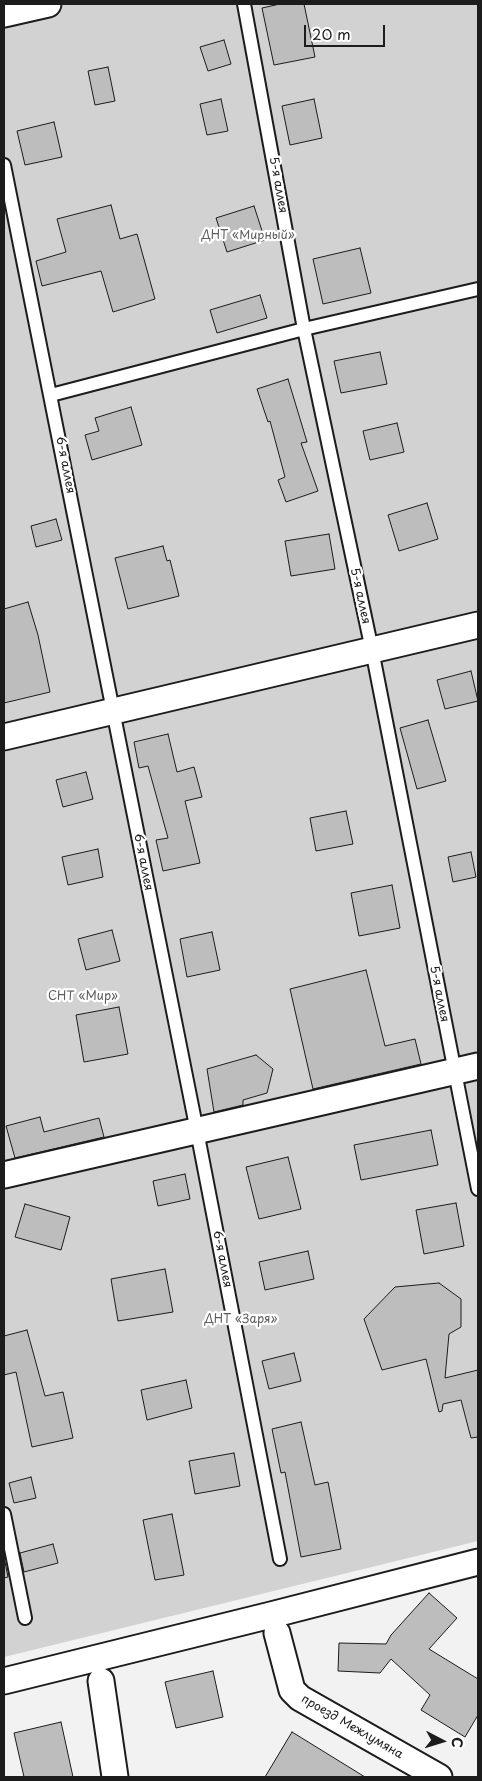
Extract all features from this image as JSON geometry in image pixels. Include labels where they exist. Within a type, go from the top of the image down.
[{"type":"street","points":[[4,14],[48,4]]},
{"type":"street","points":[[4,737],[478,625]]},
{"type":"street","points":[[4,1175],[478,1066]]},
{"type":"street","points":[[4,1681],[272,1616],[478,1562]]},
{"type":"street","name":"проезд Межлумяна","points":[[277,1634],[292,1690],[300,1698],[439,1777]]},
{"type":"street","points":[[101,1681],[115,1777]]},
{"type":"lane","name":"5-я аллея","points":[[244,4],[304,329],[372,650],[478,1189]]},
{"type":"lane","name":"6-я аллея","points":[[4,165],[197,1131],[280,1559]]},
{"type":"lane","points":[[51,395],[304,329],[478,290]]},
{"type":"lane","points":[[4,1514],[25,1618]]},
{"type":"green space","points":[[4,4],[478,4],[478,1541],[4,1657]]},
{"type":"building","points":[[280,4],[304,4],[315,57],[274,65],[262,8]]},
{"type":"building","points":[[224,40],[231,64],[208,71],[200,47]]},
{"type":"building","points":[[108,67],[115,101],[95,105],[88,71]]},
{"type":"building","points":[[221,99],[228,131],[207,135],[200,104]]},
{"type":"building","points":[[314,99],[322,138],[290,145],[282,106]]},
{"type":"building","points":[[54,122],[62,157],[25,165],[17,131]]},
{"type":"building","points":[[111,205],[120,239],[137,234],[155,299],[113,312],[101,271],[42,286],[36,261],[66,252],[57,219]]},
{"type":"building","points":[[254,206],[265,240],[227,252],[216,218]]},
{"type":"building","points":[[360,248],[371,293],[323,304],[313,259]]},
{"type":"building","points":[[260,295],[267,318],[217,333],[210,310]]},
{"type":"building","points":[[380,352],[387,384],[341,393],[334,361]]},
{"type":"building","points":[[288,379],[307,442],[301,443],[318,491],[286,502],[278,480],[285,477],[270,421],[268,422],[257,389]]},
{"type":"building","points":[[131,407],[142,445],[92,460],[85,435],[99,431],[95,418]]},
{"type":"building","points":[[397,423],[404,452],[370,460],[363,431]]},
{"type":"building","points":[[427,503],[438,539],[399,551],[388,515]]},
{"type":"building","points":[[56,519],[62,540],[36,547],[31,526]]},
{"type":"building","points":[[329,534],[335,569],[291,576],[285,541]]},
{"type":"building","points":[[163,546],[167,561],[170,560],[179,596],[128,609],[115,558]]},
{"type":"building","points":[[28,602],[38,635],[50,692],[4,703],[4,609]]},
{"type":"building","points":[[471,671],[478,701],[445,709],[437,680]]},
{"type":"building","points":[[428,720],[446,781],[417,789],[400,728]]},
{"type":"building","points":[[168,734],[177,772],[194,767],[202,797],[185,801],[200,863],[163,871],[156,840],[168,838],[148,766],[139,768],[134,742]]},
{"type":"building","points":[[86,772],[93,799],[63,807],[56,780]]},
{"type":"building","points":[[346,811],[353,844],[316,851],[310,818]]},
{"type":"building","points":[[98,849],[103,877],[68,885],[62,857]]},
{"type":"building","points":[[471,852],[476,877],[453,882],[448,857]]},
{"type":"building","points":[[392,885],[400,928],[359,936],[351,893]]},
{"type":"building","points":[[112,930],[120,961],[86,970],[78,939]]},
{"type":"building","points":[[212,932],[220,970],[187,977],[180,939]]},
{"type":"building","points":[[366,970],[385,1046],[415,1039],[421,1064],[313,1089],[290,989]]},
{"type":"building","points":[[119,1007],[128,1054],[84,1062],[76,1015]]},
{"type":"building","points":[[256,1055],[273,1069],[267,1093],[243,1100],[243,1105],[214,1112],[207,1069]]},
{"type":"building","points":[[40,1117],[44,1132],[99,1118],[104,1137],[15,1158],[6,1126]]},
{"type":"building","points":[[431,1130],[438,1165],[361,1180],[354,1145]]},
{"type":"building","points":[[288,1157],[301,1209],[259,1219],[246,1167]]},
{"type":"building","points":[[185,1174],[190,1199],[158,1206],[153,1181]]},
{"type":"building","points":[[456,1203],[464,1246],[424,1254],[416,1210]]},
{"type":"building","points":[[25,1204],[70,1217],[61,1250],[15,1237]]},
{"type":"building","points":[[308,1251],[314,1279],[265,1290],[259,1262]]},
{"type":"building","points":[[165,1269],[173,1312],[118,1321],[111,1279]]},
{"type":"building","points":[[439,1283],[461,1299],[461,1327],[449,1334],[445,1378],[478,1370],[478,1437],[471,1438],[461,1400],[443,1404],[442,1411],[439,1412],[426,1359],[382,1370],[364,1319],[395,1287]]},
{"type":"building","points":[[27,1330],[45,1396],[63,1392],[73,1438],[32,1447],[16,1372],[4,1375],[4,1336]]},
{"type":"building","points":[[294,1353],[301,1381],[269,1389],[262,1361]]},
{"type":"building","points":[[186,1380],[192,1408],[147,1420],[141,1390]]},
{"type":"building","points":[[301,1422],[315,1485],[328,1482],[341,1549],[301,1557],[285,1472],[281,1473],[272,1429]]},
{"type":"building","points":[[234,1453],[240,1486],[195,1494],[189,1461]]},
{"type":"building","points":[[31,1477],[36,1498],[14,1503],[9,1483]]},
{"type":"building","points":[[172,1514],[184,1575],[155,1580],[143,1520]]},
{"type":"building","points":[[53,1544],[58,1563],[24,1572],[20,1553]]},
{"type":"building","points":[[4,1557],[8,1577],[4,1578]]},
{"type":"building","points":[[429,1593],[457,1618],[429,1649],[478,1679],[478,1715],[465,1737],[421,1710],[430,1695],[391,1659],[380,1673],[338,1671],[339,1643],[386,1644],[391,1635]]},
{"type":"building","points":[[213,1671],[223,1717],[176,1728],[165,1682]]},
{"type":"building","points":[[61,1722],[73,1777],[24,1777],[14,1733]]},
{"type":"building","points":[[292,1732],[365,1777],[265,1777]]},
{"type":"park label","name":"ДНТ «Мирный»","points":[[248,236]]},
{"type":"park label","name":"СНТ «Мир»","points":[[83,997]]},
{"type":"park label","name":"ДНТ «Заря»","points":[[241,1320]]}]
